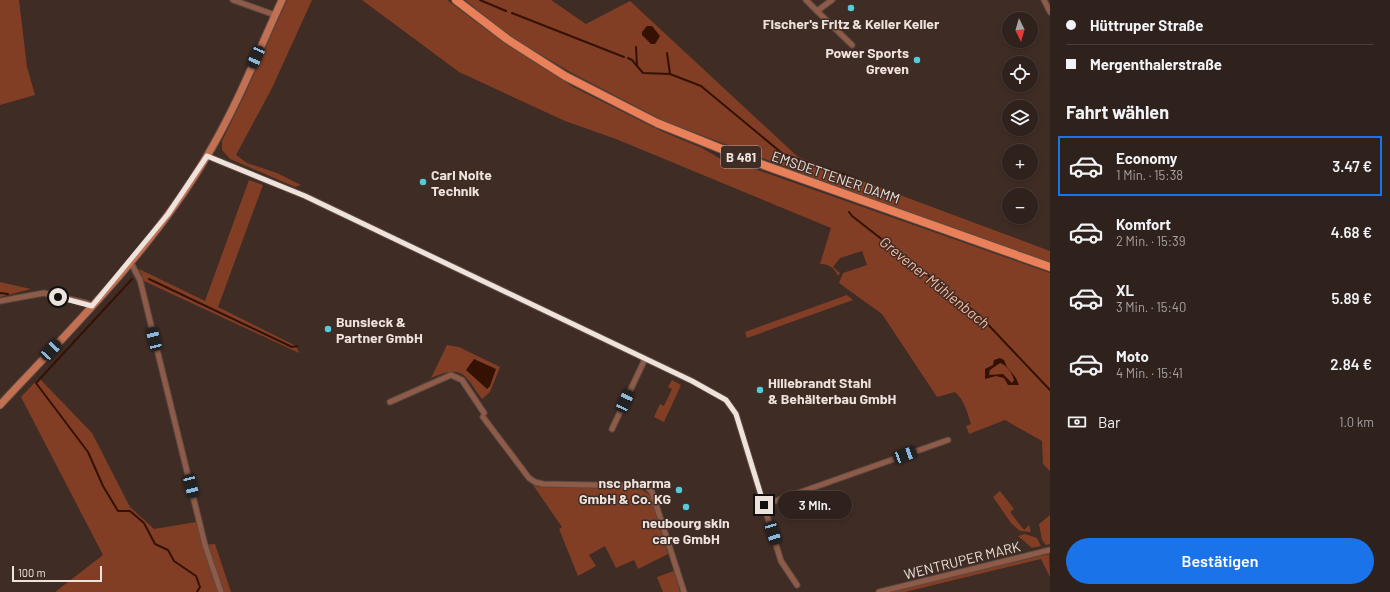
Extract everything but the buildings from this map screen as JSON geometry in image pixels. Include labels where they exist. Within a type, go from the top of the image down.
[{"type":"main road","points":[[0,405],[92,306],[168,214],[207,156],[244,85],[282,0]]},
{"type":"main road","name":"EMSDETTENER DAMM","points":[[456,0],[506,39],[565,76],[656,123],[744,158],[1050,267]]},
{"type":"street","points":[[234,0],[275,15]]},
{"type":"street","points":[[806,0],[852,45]]},
{"type":"street","points":[[818,11],[832,0]]},
{"type":"street","points":[[1044,0],[1050,12]]},
{"type":"street","points":[[207,156],[305,196],[692,381],[726,400],[736,414],[781,561],[797,585]]},
{"type":"street","points":[[130,261],[140,280],[205,545],[221,592]]},
{"type":"street","points":[[0,301],[44,293],[86,303],[92,306]]},
{"type":"street","points":[[612,429],[645,359]]},
{"type":"street","points":[[390,402],[451,375],[462,380],[484,415],[529,478],[535,482],[646,486],[652,492],[684,592]]},
{"type":"street","points":[[764,505],[948,440]]},
{"type":"street","name":"WENTRUPER MARK","points":[[879,592],[1050,550]]},
{"type":"shaded area","points":[[0,0],[19,0],[27,67],[35,95],[0,105]]},
{"type":"shaded area","points":[[287,0],[312,0],[272,88],[236,155],[247,163],[277,173],[301,185],[295,187],[230,159],[222,150],[222,141],[245,94]]},
{"type":"shaded area","points":[[362,0],[447,0],[503,42],[575,88],[661,131],[702,148],[724,161],[755,169],[1050,273],[1050,471],[1043,464],[1042,441],[1005,420],[969,434],[966,426],[971,424],[965,407],[958,395],[955,392],[937,397],[882,314],[839,283],[843,273],[867,265],[862,251],[840,258],[833,267],[840,273],[838,276],[831,267],[820,264],[831,228],[616,139],[565,121],[459,72]]},
{"type":"shaded area","points":[[465,0],[551,0],[586,24],[630,1],[798,157],[1050,251],[1050,262],[844,189],[664,121],[572,73],[511,37]]},
{"type":"shaded area","points":[[647,26],[652,26],[660,36],[655,44],[651,44],[642,35],[642,32]]},
{"type":"shaded area","points":[[249,180],[263,185],[218,307],[296,346],[299,353],[144,281],[139,269],[205,301]]},
{"type":"shaded area","points":[[0,282],[31,289],[0,297]]},
{"type":"shaded area","points":[[847,295],[853,300],[747,338],[745,332]]},
{"type":"shaded area","points":[[447,345],[459,347],[500,367],[490,392],[482,399],[471,383],[462,374],[450,372],[431,378]]},
{"type":"shaded area","points":[[1000,358],[1004,360],[1007,367],[1016,378],[1019,385],[1008,385],[1004,378],[996,376],[985,379],[985,369],[993,365],[994,360]],"holes":[[[1000,363],[1003,364],[1012,375],[1014,380],[1012,383],[1003,374],[989,375],[990,370]]]},
{"type":"shaded area","points":[[474,359],[496,369],[490,386],[487,389],[466,370]]},
{"type":"shaded area","points":[[39,378],[92,433],[130,507],[154,529],[196,522],[202,545],[215,544],[231,592],[55,592],[103,555],[21,397]]},
{"type":"shaded area","points":[[672,380],[681,385],[664,422],[654,417],[660,404],[664,406],[672,389],[668,387]]},
{"type":"shaded area","points":[[533,485],[539,487],[641,489],[650,495],[668,554],[638,569],[634,560],[616,568],[605,546],[589,555],[596,566],[578,576],[559,529],[562,527]]},
{"type":"shaded area","points":[[1000,491],[1014,509],[1010,512],[1024,530],[1029,525],[1031,532],[1020,531],[1011,523],[993,497]]},
{"type":"shaded area","points":[[1050,515],[1050,544],[1046,545],[1042,540],[1039,524]]},
{"type":"shaded area","points":[[1025,534],[1037,538],[1041,546],[1032,548],[1018,536]]},
{"type":"shaded area","points":[[1049,554],[1050,577],[1041,559],[905,592],[885,592]]},
{"type":"shaded area","points":[[674,571],[680,592],[663,592],[657,577]]},
{"type":"waterway","name":"Grevener Mühlenbach","points":[[480,0],[506,11]]},
{"type":"waterway","name":"Grevener Mühlenbach","points":[[512,13],[624,57]]},
{"type":"waterway","points":[[636,47],[637,66]]},
{"type":"waterway","points":[[667,53],[670,74]]},
{"type":"waterway","name":"Grevener Mühlenbach","points":[[628,58],[632,60],[643,73],[670,74],[701,86],[783,154],[858,179],[859,184]]},
{"type":"waterway","name":"Grevener Mühlenbach","points":[[849,212],[852,216],[979,315],[1050,390]]},
{"type":"waterway","points":[[132,279],[36,383],[88,452],[103,486],[118,511],[130,511],[144,523],[155,544],[168,550],[174,561],[196,576],[200,587],[197,592]]},
{"type":"waterway","points":[[149,279],[292,347],[297,346]]},
{"type":"waterway","points":[[0,293],[8,294]]},
{"type":"place","name":"Fischer's Fritz & Keiler Keller","points":[[851,8]]},
{"type":"place","name":"Power Sports Greven","points":[[917,60]]},
{"type":"place","name":"Carl Nolte Technik","points":[[423,182]]},
{"type":"place","name":"Bunsieck & Partner GmbH","points":[[328,329]]},
{"type":"place","name":"Hillebrandt Stahl & Behälterbau GmbH","points":[[760,390]]},
{"type":"place","name":"nsc pharma GmbH & Co. KG","points":[[679,490]]},
{"type":"place","name":"neubourg skin care GmbH","points":[[686,507]]},
{"type":"route","points":[[58,297],[86,303],[92,306],[168,214],[185,191],[207,156],[245,170],[305,196],[692,381],[726,400],[736,414],[764,505]]}]
